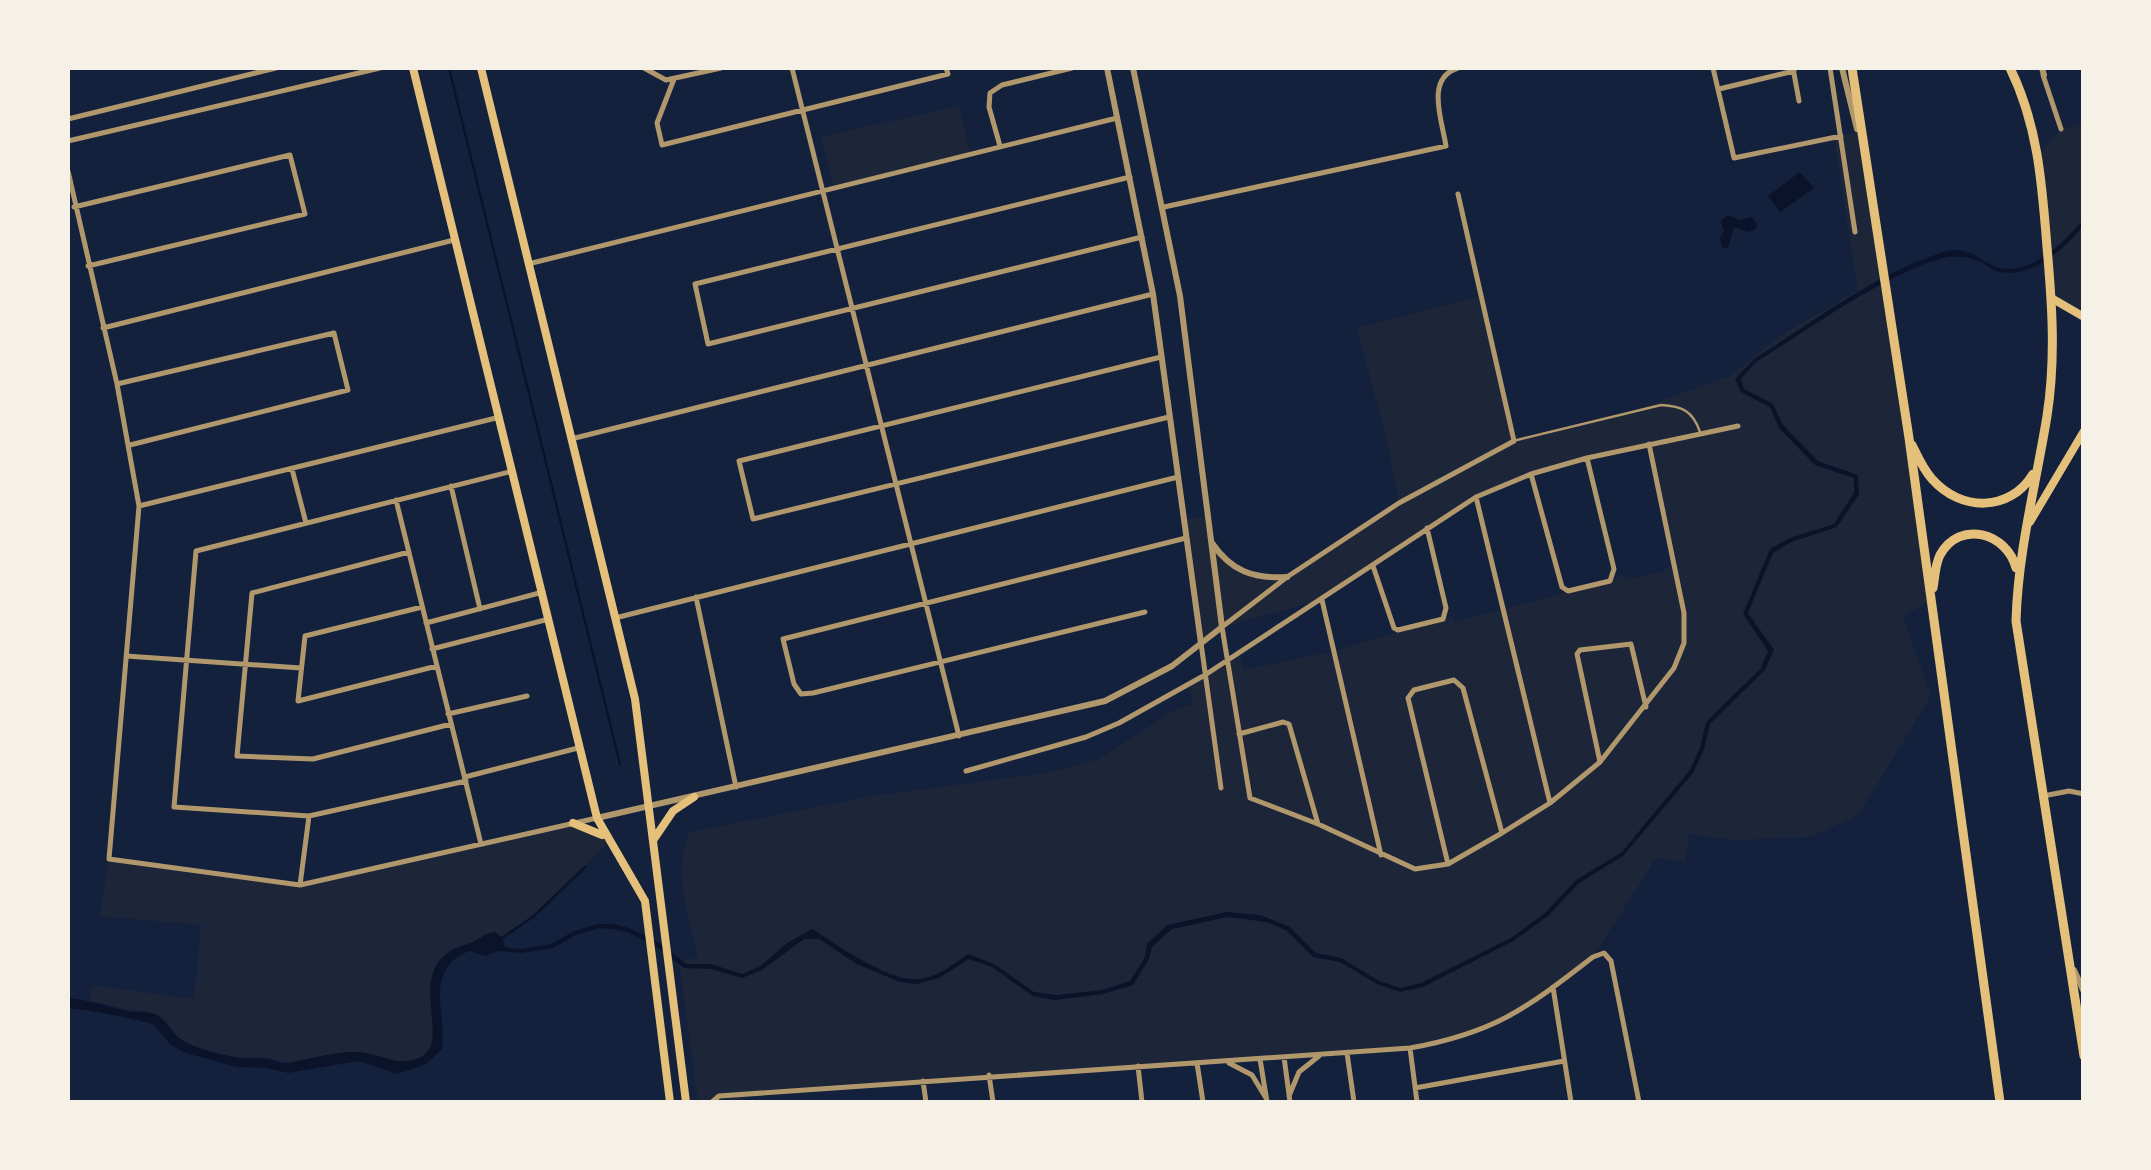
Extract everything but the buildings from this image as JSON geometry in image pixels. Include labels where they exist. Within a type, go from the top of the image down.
[{"type":"highway","points":[[1852,68],[1909,438],[2000,1102]]},
{"type":"highway","points":[[2010,68],[2040,155],[2053,299],[2050,386],[2016,606]]},
{"type":"highway","points":[[1909,438],[1934,481],[1957,498],[1978,504],[1998,502],[2018,491],[2032,476],[2040,453]]},
{"type":"highway","points":[[1932,600],[1940,556],[1958,538],[1978,534],[1998,540],[2012,556],[2041,796],[2084,1056]]},
{"type":"main road","points":[[413,68],[597,818],[645,901],[670,1102]]},
{"type":"main road","points":[[481,68],[635,700],[686,1102]]},
{"type":"main road","points":[[2053,299],[2084,316]]},
{"type":"main road","points":[[2026,529],[2084,431]]},
{"type":"main road","points":[[654,844],[665,820],[694,797]]},
{"type":"main road","points":[[572,823],[598,832],[610,842]]},
{"type":"street","points":[[68,119],[276,68]]},
{"type":"street","points":[[68,141],[380,68]]},
{"type":"street","points":[[644,68],[660,78],[674,80],[721,68]]},
{"type":"street","points":[[792,68],[959,736]]},
{"type":"street","points":[[674,80],[657,123],[662,144],[948,74],[946,68]]},
{"type":"street","points":[[1000,147],[988,107],[990,93],[1002,85],[1072,68]]},
{"type":"street","points":[[1106,68],[1153,294],[1221,788]]},
{"type":"street","points":[[1133,68],[1180,296],[1226,660],[1250,798],[1415,868],[1448,864],[1550,803],[1600,762],[1674,668],[1684,642],[1684,613],[1649,444]]},
{"type":"street","points":[[1164,207],[1446,146],[1437,91],[1447,71],[1458,68]]},
{"type":"street","points":[[1713,68],[1734,158],[1841,136]]},
{"type":"street","points":[[1830,68],[1855,232]]},
{"type":"street","points":[[1842,68],[1872,188]]},
{"type":"street","points":[[1718,89],[1794,70],[1798,100]]},
{"type":"street","points":[[2042,70],[2061,129]]},
{"type":"street","points":[[528,264],[1117,118]]},
{"type":"street","points":[[74,207],[290,155],[305,214],[88,266]]},
{"type":"street","points":[[68,172],[130,444],[139,506],[109,859],[300,885],[959,736],[1105,701],[1140,686],[1287,578],[1399,503],[1514,441],[1458,194]]},
{"type":"street","points":[[1130,176],[695,284],[708,344],[1142,236]]},
{"type":"street","points":[[103,328],[456,240]]},
{"type":"street","points":[[571,439],[1153,294]]},
{"type":"street","points":[[117,384],[334,333],[348,390],[130,444]]},
{"type":"street","points":[[1161,357],[739,461],[753,520],[1169,417]]},
{"type":"street","points":[[139,506],[500,417]]},
{"type":"street","points":[[966,771],[1119,724],[1205,675],[1476,497],[1530,474],[1587,458],[1738,426]]},
{"type":"street","points":[[1530,474],[1562,588],[1568,591],[1610,581],[1614,576],[1587,458]]},
{"type":"street","points":[[292,469],[306,523]]},
{"type":"street","points":[[513,470],[196,552],[174,807],[309,816],[581,747]]},
{"type":"street","points":[[615,618],[1178,477]]},
{"type":"street","points":[[451,486],[480,608]]},
{"type":"street","points":[[1476,497],[1550,803]]},
{"type":"street","points":[[396,500],[481,844]]},
{"type":"street","points":[[1372,566],[1394,628],[1443,618],[1446,614],[1426,528]]},
{"type":"street","points":[[1144,612],[801,694],[794,684],[783,638],[1186,538]]},
{"type":"street","points":[[1210,540],[1223,559],[1242,572],[1264,579],[1287,578]]},
{"type":"street","points":[[409,552],[252,592],[237,756],[313,758],[451,724]]},
{"type":"street","points":[[426,623],[542,592]]},
{"type":"street","points":[[696,597],[736,787]]},
{"type":"street","points":[[1322,600],[1381,855]]},
{"type":"street","points":[[422,607],[305,636],[298,701],[437,666]]},
{"type":"street","points":[[432,649],[549,619]]},
{"type":"street","points":[[1600,762],[1577,654],[1580,650],[1631,644],[1646,706]]},
{"type":"street","points":[[126,656],[301,668]]},
{"type":"street","points":[[1448,864],[1410,694],[1414,690],[1454,680],[1460,683],[1502,833]]},
{"type":"street","points":[[448,714],[527,696]]},
{"type":"street","points":[[1239,734],[1283,722],[1289,724],[1294,730],[1318,824]]},
{"type":"street","points":[[2041,796],[2069,791],[2084,794]]},
{"type":"street","points":[[300,885],[309,816]]},
{"type":"street","points":[[712,1102],[719,1096],[923,1080],[1410,1048],[1485,1030],[1594,957],[1607,954],[1639,1102]]},
{"type":"street","points":[[2069,960],[2084,992]]},
{"type":"street","points":[[1553,988],[1571,1102]]},
{"type":"street","points":[[1410,1048],[1417,1102]]},
{"type":"street","points":[[1347,1053],[1354,1102]]},
{"type":"street","points":[[1290,1099],[1299,1072],[1320,1056]]},
{"type":"street","points":[[1284,1057],[1290,1099]]},
{"type":"street","points":[[1260,1059],[1266,1100]]},
{"type":"street","points":[[1221,1061],[1246,1071],[1266,1100]]},
{"type":"street","points":[[1415,1088],[1564,1061]]},
{"type":"street","points":[[1197,1063],[1203,1102]]},
{"type":"street","points":[[1138,1066],[1142,1102]]},
{"type":"street","points":[[989,1075],[993,1102]]},
{"type":"street","points":[[923,1080],[926,1102]]},
{"type":"lane","points":[[1514,441],[1661,405],[1679,406],[1689,412],[1701,434]]},
{"type":"shaded area","points":[[959,106],[970,154],[834,188],[821,137]]},
{"type":"shaded area","points":[[2083,123],[2083,317],[2053,299],[2039,155],[2061,129]]},
{"type":"shaded area","points":[[1858,132],[1932,600],[1903,616],[1931,696],[1858,815],[1810,837],[1732,840],[1689,834],[1685,862],[1656,858],[1593,957],[1485,1030],[1410,1048],[746,1095],[746,1102],[698,1102],[679,961],[698,958],[682,878],[690,832],[873,796],[1047,773],[1099,759],[1173,711],[1192,704],[1189,684],[1239,652],[1244,670],[1334,651],[1443,619],[1453,617],[1455,622],[1609,581],[1620,574],[1628,580],[1664,571],[1673,562],[1649,445],[1531,474],[1476,497],[1322,600],[1222,627],[1201,643],[1183,520],[1206,516],[1210,540],[1242,572],[1287,577],[1399,503],[1357,328],[1481,296],[1514,441],[1616,417],[1730,376],[1778,337],[1858,290],[1834,137]]},
{"type":"shaded area","points":[[1800,172],[1814,188],[1780,212],[1768,196]]},
{"type":"shaded area","points":[[1728,215],[1740,220],[1752,217],[1757,225],[1749,232],[1734,227],[1728,248],[1722,247],[1720,238],[1724,231],[1721,221]]},
{"type":"shaded area","points":[[2083,220],[2083,226],[2067,244],[2024,271],[2000,272],[1956,256],[1931,261],[1894,278],[1756,362],[1741,379],[1744,389],[1773,404],[1783,425],[1818,461],[1858,475],[1859,494],[1837,527],[1791,542],[1773,553],[1748,613],[1774,650],[1765,670],[1710,724],[1693,773],[1623,856],[1579,883],[1548,916],[1513,941],[1423,987],[1400,992],[1377,984],[1340,962],[1313,957],[1287,931],[1267,922],[1227,917],[1172,929],[1152,947],[1133,985],[1103,994],[1055,1000],[1033,996],[992,967],[969,959],[939,978],[917,984],[900,982],[857,964],[819,939],[804,939],[762,970],[742,978],[711,969],[684,968],[660,949],[612,929],[599,928],[553,948],[521,953],[498,951],[486,956],[469,951],[446,969],[442,981],[442,1049],[425,1065],[397,1074],[359,1061],[288,1073],[237,1067],[186,1053],[171,1045],[153,1024],[68,1008],[68,998],[154,1013],[183,1041],[235,1057],[285,1063],[355,1052],[404,1061],[421,1057],[430,1048],[435,967],[447,954],[495,932],[505,947],[521,949],[551,944],[598,924],[613,924],[663,945],[686,964],[711,964],[742,974],[759,967],[787,943],[812,929],[893,975],[918,979],[932,976],[968,954],[994,964],[1034,992],[1056,995],[1102,990],[1130,981],[1145,957],[1147,944],[1167,925],[1227,912],[1260,915],[1290,927],[1316,953],[1341,958],[1379,981],[1400,988],[1421,983],[1511,938],[1545,913],[1576,880],[1621,853],[1690,770],[1706,722],[1761,668],[1768,651],[1743,614],[1770,549],[1834,524],[1854,493],[1854,478],[1815,465],[1779,428],[1770,407],[1741,392],[1735,379],[1754,359],[1832,308],[1914,263],[1958,250],[2000,268],[2024,266],[2057,246]]},
{"type":"shaded area","points":[[573,823],[598,831],[610,842],[534,916],[502,938],[495,932],[487,934],[450,950],[440,960],[432,986],[433,1045],[421,1057],[397,1064],[361,1052],[286,1063],[270,1058],[237,1058],[190,1045],[177,1037],[170,1026],[142,1012],[90,1001],[92,985],[194,999],[201,925],[100,916],[109,859],[300,885]]},
{"type":"waterway","points":[[449,68],[620,764]]},
{"type":"waterway","points":[[502,938],[534,916],[585,867]]}]
